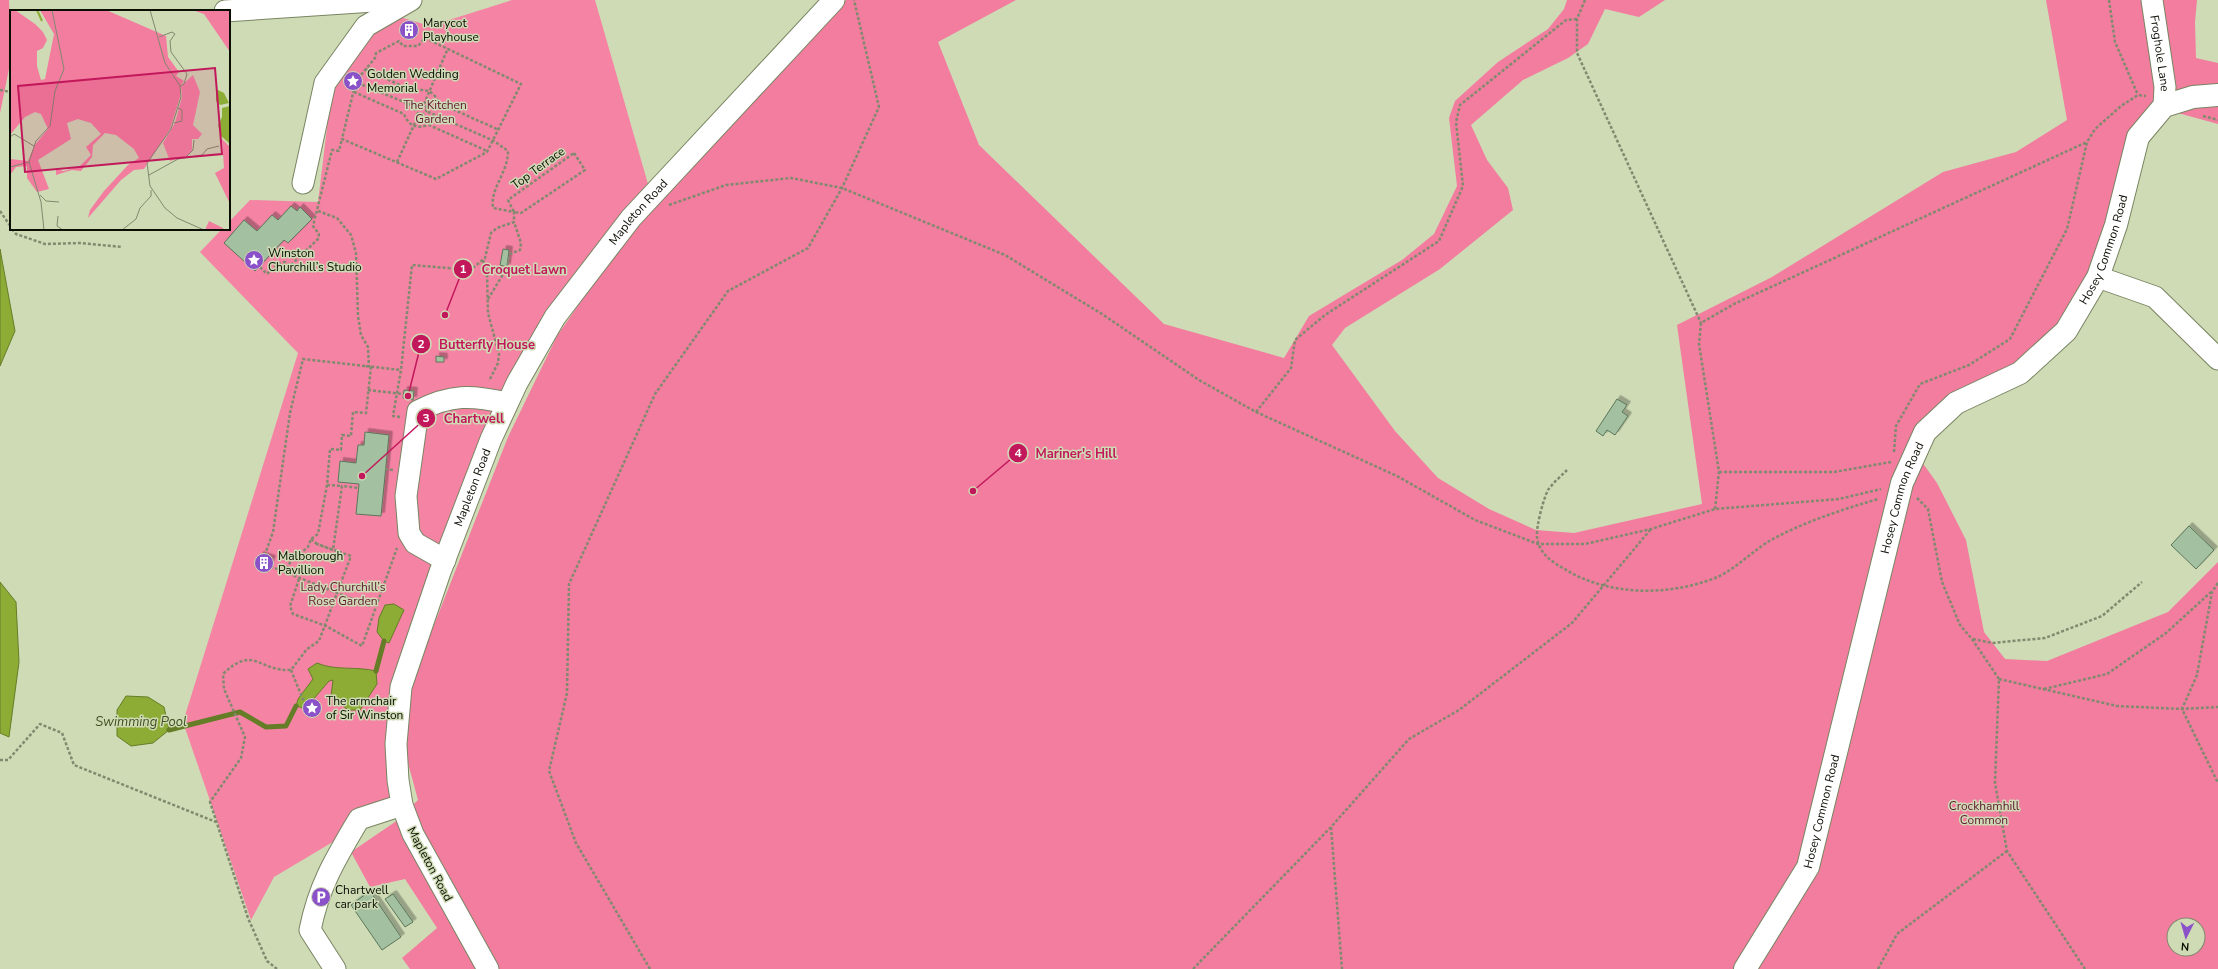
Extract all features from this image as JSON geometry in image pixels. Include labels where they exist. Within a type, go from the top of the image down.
[{"type":"main road","points":[[2164,106],[2193,97],[2218,95]]},
{"type":"main road","name":"Hosey Common Road","points":[[1745,969],[1808,867],[1901,488],[1925,432],[1956,403],[2020,373],[2066,331],[2098,277],[2116,225],[2138,137],[2164,106]]},
{"type":"street","points":[[230,11],[389,0]]},
{"type":"street","points":[[303,183],[325,83],[366,26],[411,0]]},
{"type":"street","name":"Mapleton Road","points":[[488,969],[413,834],[402,805],[396,760],[401,687],[445,560],[489,445],[507,403],[555,317],[631,218],[834,0]]},
{"type":"street","name":"Froghole Lane","points":[[2152,0],[2166,87],[2164,106]]},
{"type":"street","points":[[2098,277],[2155,297],[2218,359]]},
{"type":"street","points":[[445,560],[415,543],[409,533],[406,496],[418,411],[438,401],[477,397],[507,403]]},
{"type":"street","points":[[335,969],[310,930],[316,901],[333,863],[359,819],[402,805]]},
{"type":"path","points":[[650,969],[576,843],[549,771],[567,693],[569,584],[655,394],[728,291],[808,248],[842,188],[879,107],[854,0]]},
{"type":"path","points":[[1585,0],[1577,19],[1577,53],[1701,323],[1699,344],[1719,472],[1715,509]]},
{"type":"path","points":[[1894,454],[1896,426],[1920,384],[1969,365],[2010,339],[2067,229],[2088,142],[2095,129],[2121,106],[2138,95],[2115,42],[2109,0]]},
{"type":"path","points":[[1256,412],[1291,368],[1295,340],[1325,315],[1439,241],[1464,186],[1456,122],[1460,105],[1566,20],[1577,19]]},
{"type":"path","points":[[260,266],[267,274],[278,264],[285,262],[290,266],[318,239],[319,234],[313,226],[318,211],[332,150],[339,151],[355,80],[375,58],[376,53],[399,41],[403,46],[420,46],[425,38],[521,84],[494,141],[487,152],[436,179],[342,139]]},
{"type":"path","points":[[426,112],[424,104],[448,48]]},
{"type":"path","points":[[365,69],[413,91],[420,89],[429,91],[436,97],[439,103],[498,130]]},
{"type":"path","points":[[355,80],[416,107],[419,114],[397,162]]},
{"type":"path","points":[[0,90],[10,92]]},
{"type":"path","points":[[353,92],[404,114],[407,121],[413,127],[421,128],[429,125],[487,152]]},
{"type":"path","points":[[416,107],[419,104],[424,104]]},
{"type":"path","points":[[419,114],[422,115],[426,112]]},
{"type":"path","points":[[426,112],[494,141],[508,151],[508,161],[492,199],[493,208],[514,212],[514,222],[521,243],[520,250],[510,254],[507,268],[487,300]]},
{"type":"path","points":[[1701,323],[1734,304],[2088,142]]},
{"type":"path","name":"Top Terrace","points":[[574,153],[585,170],[521,213],[514,212],[508,200],[574,153]]},
{"type":"path","points":[[666,206],[726,185],[791,178],[842,188],[1005,255],[1102,314],[1199,380],[1256,412],[1397,476],[1475,520],[1538,544],[1585,544],[1651,529],[1715,509],[1839,499],[1901,488]]},
{"type":"path","points":[[0,211],[10,225]]},
{"type":"path","points":[[318,211],[337,218],[350,235],[356,253],[358,316],[361,335],[368,347],[370,367]]},
{"type":"path","points":[[393,416],[401,370],[412,265],[460,269],[474,267],[485,258],[491,233],[497,228],[514,222]]},
{"type":"path","points":[[13,230],[16,234],[45,244],[81,243],[122,247]]},
{"type":"path","points":[[477,397],[495,371],[499,354],[488,313],[487,274],[483,260]]},
{"type":"path","points":[[284,573],[291,560],[308,547],[311,539],[318,534],[327,485],[330,449],[341,450],[342,435],[351,436],[353,412],[366,413],[371,367],[303,358],[290,413],[274,532],[262,563],[284,573],[299,579],[370,606]]},
{"type":"path","points":[[365,366],[401,370]]},
{"type":"path","points":[[368,390],[403,394]]},
{"type":"path","points":[[1719,472],[1834,472],[1893,461],[1901,488],[1928,509],[1942,582],[1960,625],[1972,639],[1999,679],[1995,783],[2007,851],[2085,969]]},
{"type":"path","points":[[1567,470],[1548,490],[1536,530],[1538,544],[1550,561],[1574,575],[1604,585],[1626,590],[1669,590],[1716,577],[1770,540],[1837,511],[1901,488]]},
{"type":"path","points":[[327,485],[359,488]]},
{"type":"path","points":[[311,539],[317,544],[333,550],[342,486]]},
{"type":"path","points":[[1193,969],[1331,827],[1409,739],[1459,710],[1572,623],[1651,529]]},
{"type":"path","points":[[277,969],[267,961],[248,918],[210,802],[241,758],[245,737],[224,689],[223,674],[235,662],[249,659],[280,671],[292,670],[307,649],[319,641],[326,626],[351,556],[317,544]]},
{"type":"path","points":[[299,579],[291,604],[291,612],[295,616],[326,626],[362,646],[389,571]]},
{"type":"path","points":[[1972,639],[1992,642],[2045,638],[2102,616],[2142,582]]},
{"type":"path","points":[[2043,689],[2107,674],[2166,633],[2212,592],[2218,583]]},
{"type":"path","points":[[2212,592],[2197,675],[2182,709],[2218,783]]},
{"type":"path","points":[[292,670],[306,707]]},
{"type":"path","points":[[1999,679],[2117,706],[2182,709],[2218,707]]},
{"type":"path","points":[[0,760],[8,760],[40,724],[62,733],[74,765],[216,822]]},
{"type":"path","points":[[1331,827],[1342,969]]},
{"type":"path","points":[[1878,969],[1898,934],[2007,851]]},
{"type":"green space","points":[[0,0],[9,0],[10,64],[0,113]]},
{"type":"green space","points":[[512,0],[595,0],[648,184],[624,210],[552,317],[436,567],[395,805],[274,877],[251,920],[183,722],[298,353],[200,252],[221,230],[230,230],[230,221],[250,200],[318,202],[333,78],[378,21],[393,15],[430,26]]},
{"type":"green space","name":"Crockhamhill Common","points":[[846,0],[1016,0],[938,42],[979,145],[1164,324],[1284,358],[1309,316],[1402,260],[1434,234],[1457,186],[1449,118],[1455,101],[1498,62],[1548,29],[1564,9],[1567,0],[1665,0],[1639,17],[1605,9],[1588,44],[1568,58],[1523,80],[1471,125],[1487,160],[1508,188],[1513,210],[1440,269],[1345,328],[1332,345],[1395,431],[1438,478],[1489,509],[1536,530],[1574,533],[1702,504],[1677,325],[1772,277],[1943,172],[2016,152],[2067,120],[2046,0],[2197,0],[2195,22],[2196,58],[2218,63],[2218,124],[2178,113],[2170,95],[2137,139],[2116,230],[2064,329],[1936,424],[1919,458],[1937,483],[1966,540],[1984,632],[2005,659],[2047,661],[2168,612],[2218,562],[2218,969],[410,969],[402,958],[437,928],[405,879],[370,887],[351,852],[395,822],[418,800],[405,752],[410,686],[508,437],[557,336],[629,232]]},
{"type":"water","points":[[0,249],[15,331],[0,366]]},
{"type":"water","points":[[0,582],[16,602],[19,662],[9,737],[0,733]]},
{"type":"water","points":[[394,604],[404,610],[389,643],[384,641],[377,632],[379,618],[385,605]]},
{"type":"water","points":[[317,663],[338,668],[376,671],[377,684],[360,710],[348,710],[331,696],[333,680],[329,681],[311,702],[303,708],[296,706],[298,699],[313,679],[308,669]]},
{"type":"water","name":"Swimming Pool","points":[[126,696],[148,697],[164,707],[169,730],[153,743],[131,746],[117,736],[117,710]]},
{"type":"building","name":"Marycot Playhouse","points":[[412,28],[412,33],[405,34],[405,29]]},
{"type":"building","points":[[291,206],[297,211],[300,207],[312,219],[288,243],[284,240],[255,271],[224,243],[244,220],[257,231],[272,215],[278,220]]},
{"type":"building","points":[[503,249],[509,250],[507,267],[500,265]]},
{"type":"building","points":[[436,356],[444,357],[444,362],[436,362]]},
{"type":"building","points":[[404,390],[414,391],[413,400],[403,398]]},
{"type":"building","points":[[1617,399],[1627,405],[1622,412],[1628,416],[1615,435],[1607,430],[1603,436],[1596,431]]},
{"type":"building","points":[[365,432],[389,435],[381,516],[356,514],[359,484],[338,482],[340,461],[356,463],[358,445],[364,445]]},
{"type":"building","points":[[2189,526],[2214,550],[2196,569],[2171,545]]},
{"type":"building","name":"Malborough Pavillion","points":[[260,555],[272,559],[268,571],[256,567]]},
{"type":"building","points":[[370,891],[401,937],[382,950],[351,905]]},
{"type":"building","points":[[393,894],[413,922],[405,927],[385,899]]},
{"type":"waterway","points":[[376,671],[384,641]]},
{"type":"waterway","points":[[169,730],[240,712],[266,727],[286,726],[296,706]]},
{"type":"place","name":"Marycot Playhouse","points":[[409,30]]},
{"type":"place","name":"Golden Wedding Memorial","points":[[353,81]]},
{"type":"place","name":"Winston Churchill’s Studio","points":[[254,260]]},
{"type":"place","name":"Croquet Lawn","points":[[445,315]]},
{"type":"place","name":"Butterfly House","points":[[408,396]]},
{"type":"place","name":"Chartwell","points":[[362,476]]},
{"type":"place","name":"Mariner's Hill","points":[[973,491]]},
{"type":"place","name":"Malborough Pavillion","points":[[264,563]]},
{"type":"place","name":"The armchair of Sir Winston","points":[[312,708]]},
{"type":"place","name":"Chartwell car park","points":[[321,897]]},
{"type":"park label","name":"The Kitchen Garden","points":[[435,112]]},
{"type":"park label","name":"Lady Churchill’s Rose Garden","points":[[343,594]]}]
